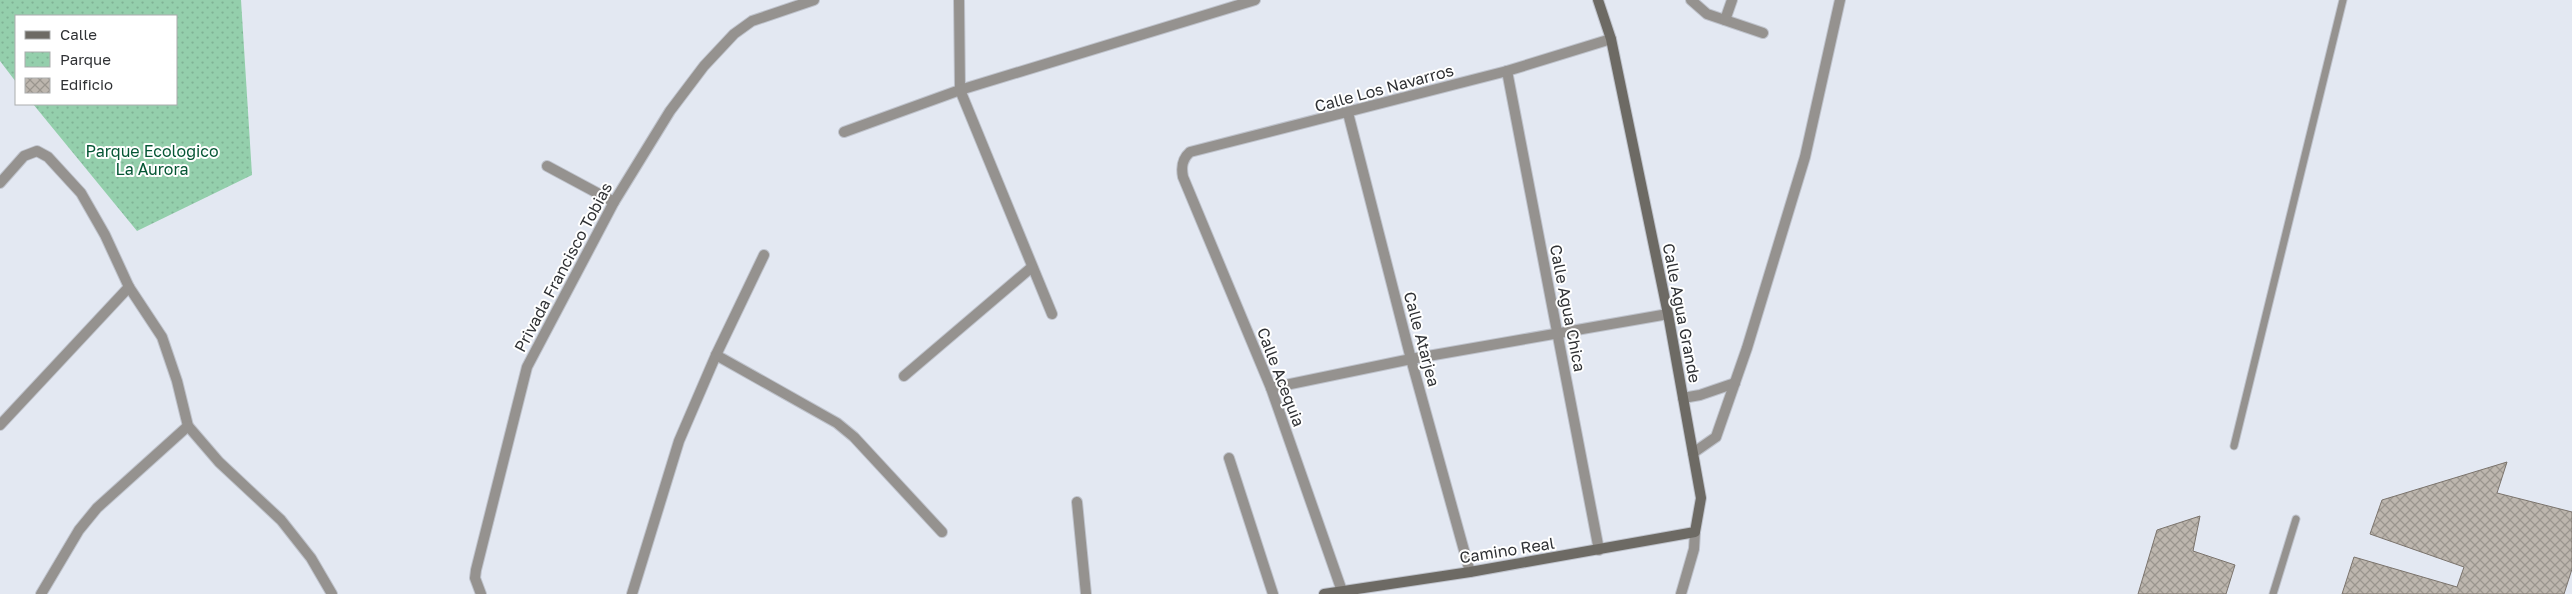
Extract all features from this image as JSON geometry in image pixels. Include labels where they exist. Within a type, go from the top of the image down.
[{"type":"street","name":"Privada Francisco Tobias","points":[[481,594],[476,578],[476,570],[527,367],[614,202],[670,111],[704,66],[734,34],[752,21],[814,0]]},
{"type":"street","points":[[959,0],[960,90],[1052,314]]},
{"type":"street","points":[[844,132],[960,90],[1255,0]]},
{"type":"street","name":"Calle Agua Grande","points":[[1598,0],[1611,39],[1668,314],[1701,498],[1692,557],[1681,594]]},
{"type":"street","points":[[1691,0],[1707,14],[1763,32]]},
{"type":"street","points":[[1725,20],[1732,0]]},
{"type":"street","points":[[1693,453],[1716,437],[1735,383],[1805,157],[1840,0]]},
{"type":"street","name":"Calle Los Navarros","points":[[1183,177],[1183,162],[1190,152],[1507,71],[1611,39]]},
{"type":"street","name":"Calle Agua Chica","points":[[1507,71],[1599,550]]},
{"type":"street","name":"Calle Atarjea","points":[[1348,113],[1411,358],[1470,572]]},
{"type":"street","points":[[0,183],[24,156],[37,151],[43,154],[81,193],[105,235],[129,287],[162,337],[168,350],[188,426],[219,462],[281,520],[310,558],[332,594]]},
{"type":"street","points":[[548,166],[614,202]]},
{"type":"street","name":"Calle Acequia","points":[[1183,177],[1271,388],[1342,591]]},
{"type":"street","points":[[632,594],[679,441],[716,355],[764,255]]},
{"type":"street","points":[[904,376],[1032,267]]},
{"type":"street","points":[[0,425],[129,287]]},
{"type":"street","points":[[1271,388],[1411,358],[1668,314]]},
{"type":"street","points":[[716,355],[837,423],[854,437],[942,532]]},
{"type":"street","points":[[1683,398],[1700,395],[1735,383]]},
{"type":"street","points":[[41,594],[79,530],[97,508],[188,426]]},
{"type":"street","points":[[1229,458],[1272,594]]},
{"type":"street","points":[[1077,502],[1086,594]]},
{"type":"street","name":"Camino Real","points":[[1324,594],[1470,572],[1695,532]]},
{"type":"lane","points":[[2234,446],[2343,0]]},
{"type":"lane","points":[[2273,594],[2296,519]]},
{"type":"green space","name":"Parque Ecologico La Aurora","points":[[0,0],[241,0],[252,175],[137,231],[34,105],[178,105],[178,15],[15,15],[15,81],[0,61]]},
{"type":"building","points":[[2507,462],[2497,493],[2572,512],[2572,569],[2564,594],[2342,594],[2354,557],[2457,587],[2464,567],[2370,534],[2382,500]]},
{"type":"building","points":[[2200,516],[2193,551],[2235,565],[2226,594],[2138,594],[2157,530]]}]
